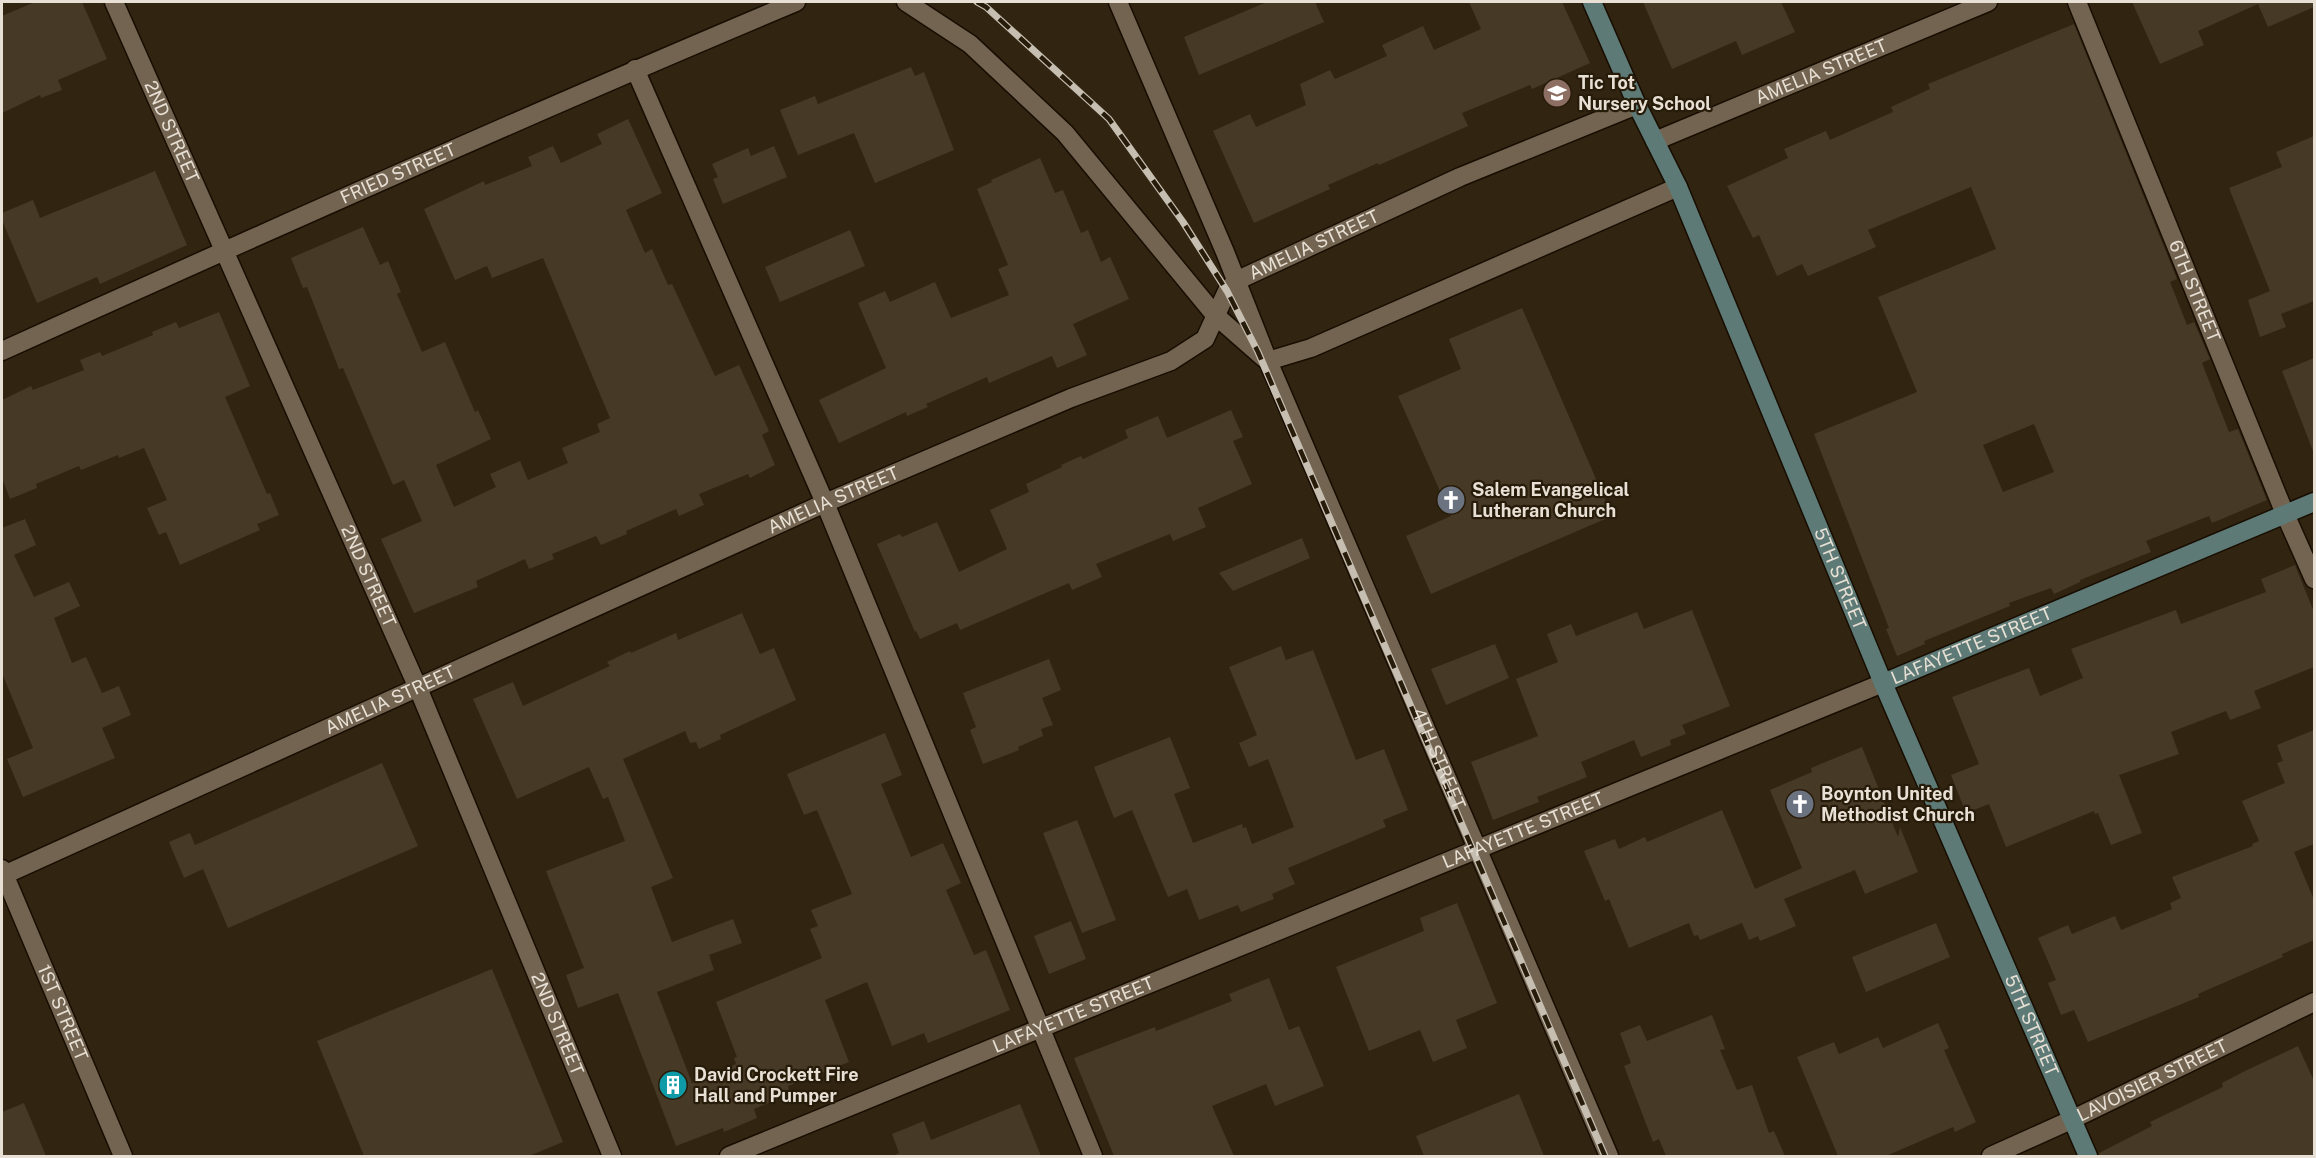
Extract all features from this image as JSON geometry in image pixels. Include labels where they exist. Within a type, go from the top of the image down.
[{"type":"main road","name":"5TH STREET","points":[[1592,2],[1637,105],[1678,187],[1883,683],[2088,1156]]},
{"type":"main road","name":"LAFAYETTE STREET","points":[[1883,683],[2314,502]]},
{"type":"street","name":"2ND STREET","points":[[114,2],[418,688],[612,1156]]},
{"type":"street","name":"FRIED STREET","points":[[2,351],[224,250],[635,69],[796,2]]},
{"type":"street","points":[[906,2],[970,44],[1065,133],[1215,315],[1268,361],[1311,348],[1678,187]]},
{"type":"street","name":"4TH STREET","points":[[1118,2],[1268,361],[1610,1156]]},
{"type":"street","name":"AMELIA STREET","points":[[1655,141],[1988,2]]},
{"type":"street","name":"6TH STREET","points":[[2077,2],[2285,514],[2314,579]]},
{"type":"street","points":[[635,69],[825,503],[1093,1156]]},
{"type":"street","name":"AMELIA STREET","points":[[3,872],[418,688],[825,503],[1071,398],[1171,361],[1205,339],[1227,291],[1236,281],[1460,177],[1637,105]]},
{"type":"street","name":"LAFAYETTE STREET","points":[[729,1156],[1883,683]]},
{"type":"street","name":"1ST STREET","points":[[3,872],[123,1156]]},
{"type":"street","name":"LAVOISIER STREET","points":[[1991,1156],[2071,1120],[2314,1002]]},
{"type":"building","points":[[35,2],[82,2],[107,59],[58,80],[62,90],[41,98],[40,95],[2,113],[2,16]]},
{"type":"building","points":[[1267,2],[1315,2],[1324,22],[1199,75],[1184,37]]},
{"type":"building","points":[[1469,2],[1562,2],[1590,63],[1532,89],[1530,85],[1462,113],[1468,126],[1328,185],[1330,189],[1254,223],[1213,131],[1250,114],[1256,127],[1306,105],[1300,84],[1330,70],[1335,79],[1387,56],[1382,45],[1423,26],[1434,50],[1481,29]]},
{"type":"building","points":[[1643,2],[1781,2],[1795,32],[1742,55],[1736,41],[1672,69]]},
{"type":"building","points":[[2132,2],[2314,2],[2314,7],[2268,27],[2258,4],[2198,31],[2204,45],[2160,64]]},
{"type":"building","points":[[2074,24],[2177,279],[2170,282],[2187,325],[2194,322],[2210,359],[2202,363],[2229,432],[2238,429],[2267,500],[2212,523],[2209,516],[2146,541],[2151,552],[2080,580],[2054,594],[2051,588],[2009,603],[2010,606],[1924,641],[1925,644],[1897,656],[1886,629],[1889,628],[1814,434],[1917,392],[1878,297],[1996,249],[1971,187],[1868,230],[1876,247],[1808,276],[1802,264],[1777,276],[1759,235],[1753,238],[1727,186],[1788,158],[1784,149],[1826,131],[1830,140],[1893,112],[1891,107],[1930,89],[1928,84]],"holes":[[[2034,424],[2054,472],[2003,492],[1983,445]]]},
{"type":"building","points":[[911,67],[915,76],[924,72],[954,150],[875,183],[854,133],[798,155],[780,110],[815,96],[818,104]]},
{"type":"building","points":[[628,119],[662,193],[626,210],[645,253],[652,249],[668,285],[672,284],[715,376],[739,365],[769,431],[762,435],[775,465],[750,478],[748,474],[699,494],[704,505],[679,516],[676,509],[626,531],[627,534],[601,545],[596,536],[552,554],[554,559],[529,569],[525,559],[476,581],[478,587],[414,613],[381,539],[422,521],[404,480],[393,485],[343,368],[339,369],[307,287],[303,288],[291,258],[363,227],[380,265],[388,261],[401,292],[397,294],[422,352],[445,342],[475,412],[478,410],[491,439],[436,465],[454,507],[496,487],[490,474],[520,461],[528,480],[568,463],[562,448],[600,432],[597,424],[610,418],[543,258],[492,278],[487,266],[455,280],[424,209],[484,181],[485,185],[532,166],[528,157],[553,146],[561,163],[602,144],[597,134]]},
{"type":"building","points":[[2314,136],[2314,301],[2281,314],[2286,327],[2260,337],[2248,300],[2270,291],[2229,188],[2282,167],[2276,152]]},
{"type":"building","points":[[774,146],[787,177],[723,204],[713,179],[718,177],[712,164],[748,148],[751,156]]},
{"type":"building","points":[[1040,158],[1055,193],[1063,190],[1081,233],[1088,230],[1101,262],[1110,257],[1129,299],[1073,324],[1087,355],[1057,368],[1052,356],[989,383],[987,377],[926,404],[928,407],[907,416],[906,412],[839,443],[819,400],[886,368],[858,303],[885,291],[890,302],[935,282],[951,318],[1009,295],[998,269],[1008,265],[977,189],[992,182],[991,180]]},
{"type":"building","points":[[155,171],[187,245],[100,284],[97,277],[37,303],[2,220],[2,213],[33,200],[40,218]]},
{"type":"building","points":[[850,230],[865,266],[780,302],[765,267]]},
{"type":"building","points":[[1522,308],[1612,516],[1431,594],[1406,536],[1451,516],[1398,396],[1461,369],[1449,339]]},
{"type":"building","points":[[219,312],[250,386],[225,397],[267,494],[270,493],[279,515],[257,524],[260,530],[180,565],[166,532],[159,535],[147,508],[167,500],[144,448],[119,458],[118,455],[81,470],[79,466],[36,484],[37,488],[10,499],[2,478],[2,400],[31,386],[33,390],[84,370],[80,360],[100,352],[102,356],[153,335],[152,332],[176,322],[179,328]]},
{"type":"building","points":[[2314,358],[2314,451],[2313,451],[2282,371]]},
{"type":"building","points":[[1231,410],[1243,437],[1233,441],[1252,484],[1198,508],[1206,527],[1173,541],[1170,534],[1096,564],[1102,577],[1072,590],[1069,583],[960,630],[957,623],[920,639],[877,544],[900,534],[902,537],[937,522],[959,572],[1007,549],[990,510],[1029,492],[1026,484],[1062,467],[1061,465],[1081,456],[1083,459],[1128,438],[1125,430],[1158,416],[1167,438]]},
{"type":"building","points":[[25,519],[36,545],[14,555],[34,597],[69,582],[80,606],[54,618],[72,663],[86,657],[102,693],[119,686],[131,715],[102,728],[115,758],[23,797],[7,759],[33,748],[2,673],[2,528]]},
{"type":"building","points":[[1302,538],[1310,558],[1233,591],[1219,573]]},
{"type":"building","points":[[2295,565],[2314,612],[2314,667],[2254,691],[2261,708],[2230,720],[2226,711],[2171,732],[2179,754],[2119,775],[2142,833],[2111,845],[2098,813],[2095,814],[2094,811],[2006,847],[1989,804],[1966,813],[1951,775],[1979,764],[1952,697],[2029,668],[2040,696],[2083,678],[2071,649],[2176,610],[2181,624],[2266,592],[2261,579]]},
{"type":"building","points":[[1692,610],[1730,706],[1682,725],[1686,734],[1670,740],[1671,745],[1641,757],[1634,740],[1581,762],[1587,777],[1537,797],[1539,802],[1493,820],[1471,762],[1538,736],[1516,679],[1558,662],[1547,634],[1571,624],[1576,636],[1637,612],[1644,629]]},
{"type":"building","points":[[742,613],[760,654],[774,648],[796,700],[720,735],[721,739],[699,749],[696,742],[690,743],[685,731],[623,759],[673,878],[651,887],[672,942],[733,919],[742,943],[709,955],[714,970],[657,992],[692,1083],[736,1064],[734,1058],[737,1057],[716,1002],[822,958],[810,929],[818,926],[811,910],[852,894],[817,810],[804,815],[787,774],[885,733],[902,775],[881,784],[911,857],[943,843],[961,883],[946,890],[974,955],[986,950],[1010,1010],[928,1043],[924,1033],[892,1046],[867,982],[825,1000],[849,1062],[788,1086],[790,1094],[754,1109],[757,1118],[724,1132],[723,1128],[676,1146],[618,993],[578,1008],[566,975],[584,968],[546,871],[625,841],[608,797],[603,799],[589,767],[517,799],[473,699],[513,682],[523,706],[610,666],[607,662],[630,651],[631,653],[676,633],[678,640]]},
{"type":"building","points":[[1495,644],[1509,678],[1446,705],[1431,669]]},
{"type":"building","points":[[1281,646],[1286,660],[1313,650],[1356,760],[1384,749],[1408,810],[1383,820],[1386,827],[1288,868],[1295,884],[1272,894],[1274,899],[1241,912],[1238,905],[1199,920],[1187,889],[1168,897],[1132,810],[1114,818],[1094,767],[1170,737],[1190,788],[1174,794],[1193,843],[1242,824],[1243,828],[1246,827],[1252,844],[1294,827],[1268,759],[1249,767],[1239,743],[1257,735],[1229,667]]},
{"type":"building","points":[[1049,659],[1061,690],[1042,698],[1053,725],[1041,729],[1043,736],[1018,747],[1019,750],[983,764],[970,730],[976,727],[963,693]]},
{"type":"building","points":[[2314,730],[2314,844],[2294,852],[2314,900],[2314,940],[2282,954],[2283,957],[2198,994],[2199,997],[2088,1042],[2074,1010],[2061,1015],[2048,983],[2056,980],[2038,938],[2068,925],[2072,934],[2115,916],[2121,930],[2172,909],[2170,903],[2181,898],[2172,877],[2253,846],[2252,844],[2259,841],[2242,801],[2285,783],[2277,763],[2283,761],[2277,745]]},
{"type":"building","points":[[1862,747],[1898,837],[1900,827],[1918,872],[1865,894],[1855,870],[1784,899],[1796,926],[1760,941],[1758,936],[1749,940],[1742,923],[1700,940],[1698,935],[1694,936],[1689,923],[1629,948],[1609,899],[1605,901],[1584,851],[1615,839],[1619,849],[1645,837],[1647,842],[1722,810],[1755,889],[1802,868],[1770,790],[1812,772],[1811,768]]},
{"type":"building","points":[[382,763],[418,846],[228,928],[203,869],[184,878],[169,842],[190,833],[195,845]]},
{"type":"building","points":[[1077,820],[1116,920],[1082,933],[1043,833]]},
{"type":"building","points":[[1457,903],[1497,1003],[1456,1020],[1467,1048],[1433,1062],[1420,1030],[1369,1051],[1336,967],[1424,931],[1420,918]]},
{"type":"building","points":[[1071,921],[1086,959],[1049,974],[1034,936]]},
{"type":"building","points":[[1936,923],[1950,957],[1866,992],[1852,957]]},
{"type":"building","points":[[492,969],[563,1142],[529,1156],[364,1156],[317,1041]]},
{"type":"building","points":[[1269,978],[1289,1030],[1299,1026],[1324,1086],[1275,1106],[1266,1084],[1212,1106],[1234,1156],[1114,1156],[1074,1058],[1155,1027],[1156,1031],[1232,1001],[1229,994]]},
{"type":"building","points":[[1712,1015],[1725,1049],[1720,1050],[1737,1090],[1752,1085],[1769,1133],[1774,1131],[1785,1156],[1666,1156],[1659,1139],[1653,1142],[1624,1066],[1631,1063],[1620,1033],[1640,1025],[1647,1041]]},
{"type":"building","points":[[1938,1023],[1949,1048],[1944,1050],[1976,1122],[1955,1132],[1953,1127],[1886,1156],[1838,1156],[1797,1057],[1834,1042],[1839,1054],[1878,1037],[1883,1048]]},
{"type":"building","points":[[2298,1046],[2314,1081],[2314,1156],[2099,1156],[2099,1153],[2152,1126],[2150,1122],[2223,1087],[2222,1083]]},
{"type":"building","points":[[1519,1094],[1544,1156],[1424,1156],[1416,1136]]},
{"type":"building","points":[[24,1103],[46,1156],[2,1156],[2,1112]]},
{"type":"building","points":[[1020,1104],[1041,1156],[893,1156],[899,1153],[892,1134],[924,1121],[931,1140]]},
{"type":"railway","points":[[977,2],[986,7],[1109,119],[1183,222],[1227,291],[1258,352],[1605,1156]]},
{"type":"place","name":"Tic Tot Nursery School","points":[[1557,93]]},
{"type":"place","name":"Salem Evangelical Lutheran Church","points":[[1451,500]]},
{"type":"place","name":"Boynton United Methodist Church","points":[[1800,804]]},
{"type":"place","name":"David Crockett Fire Hall and Pumper","points":[[673,1085]]}]
